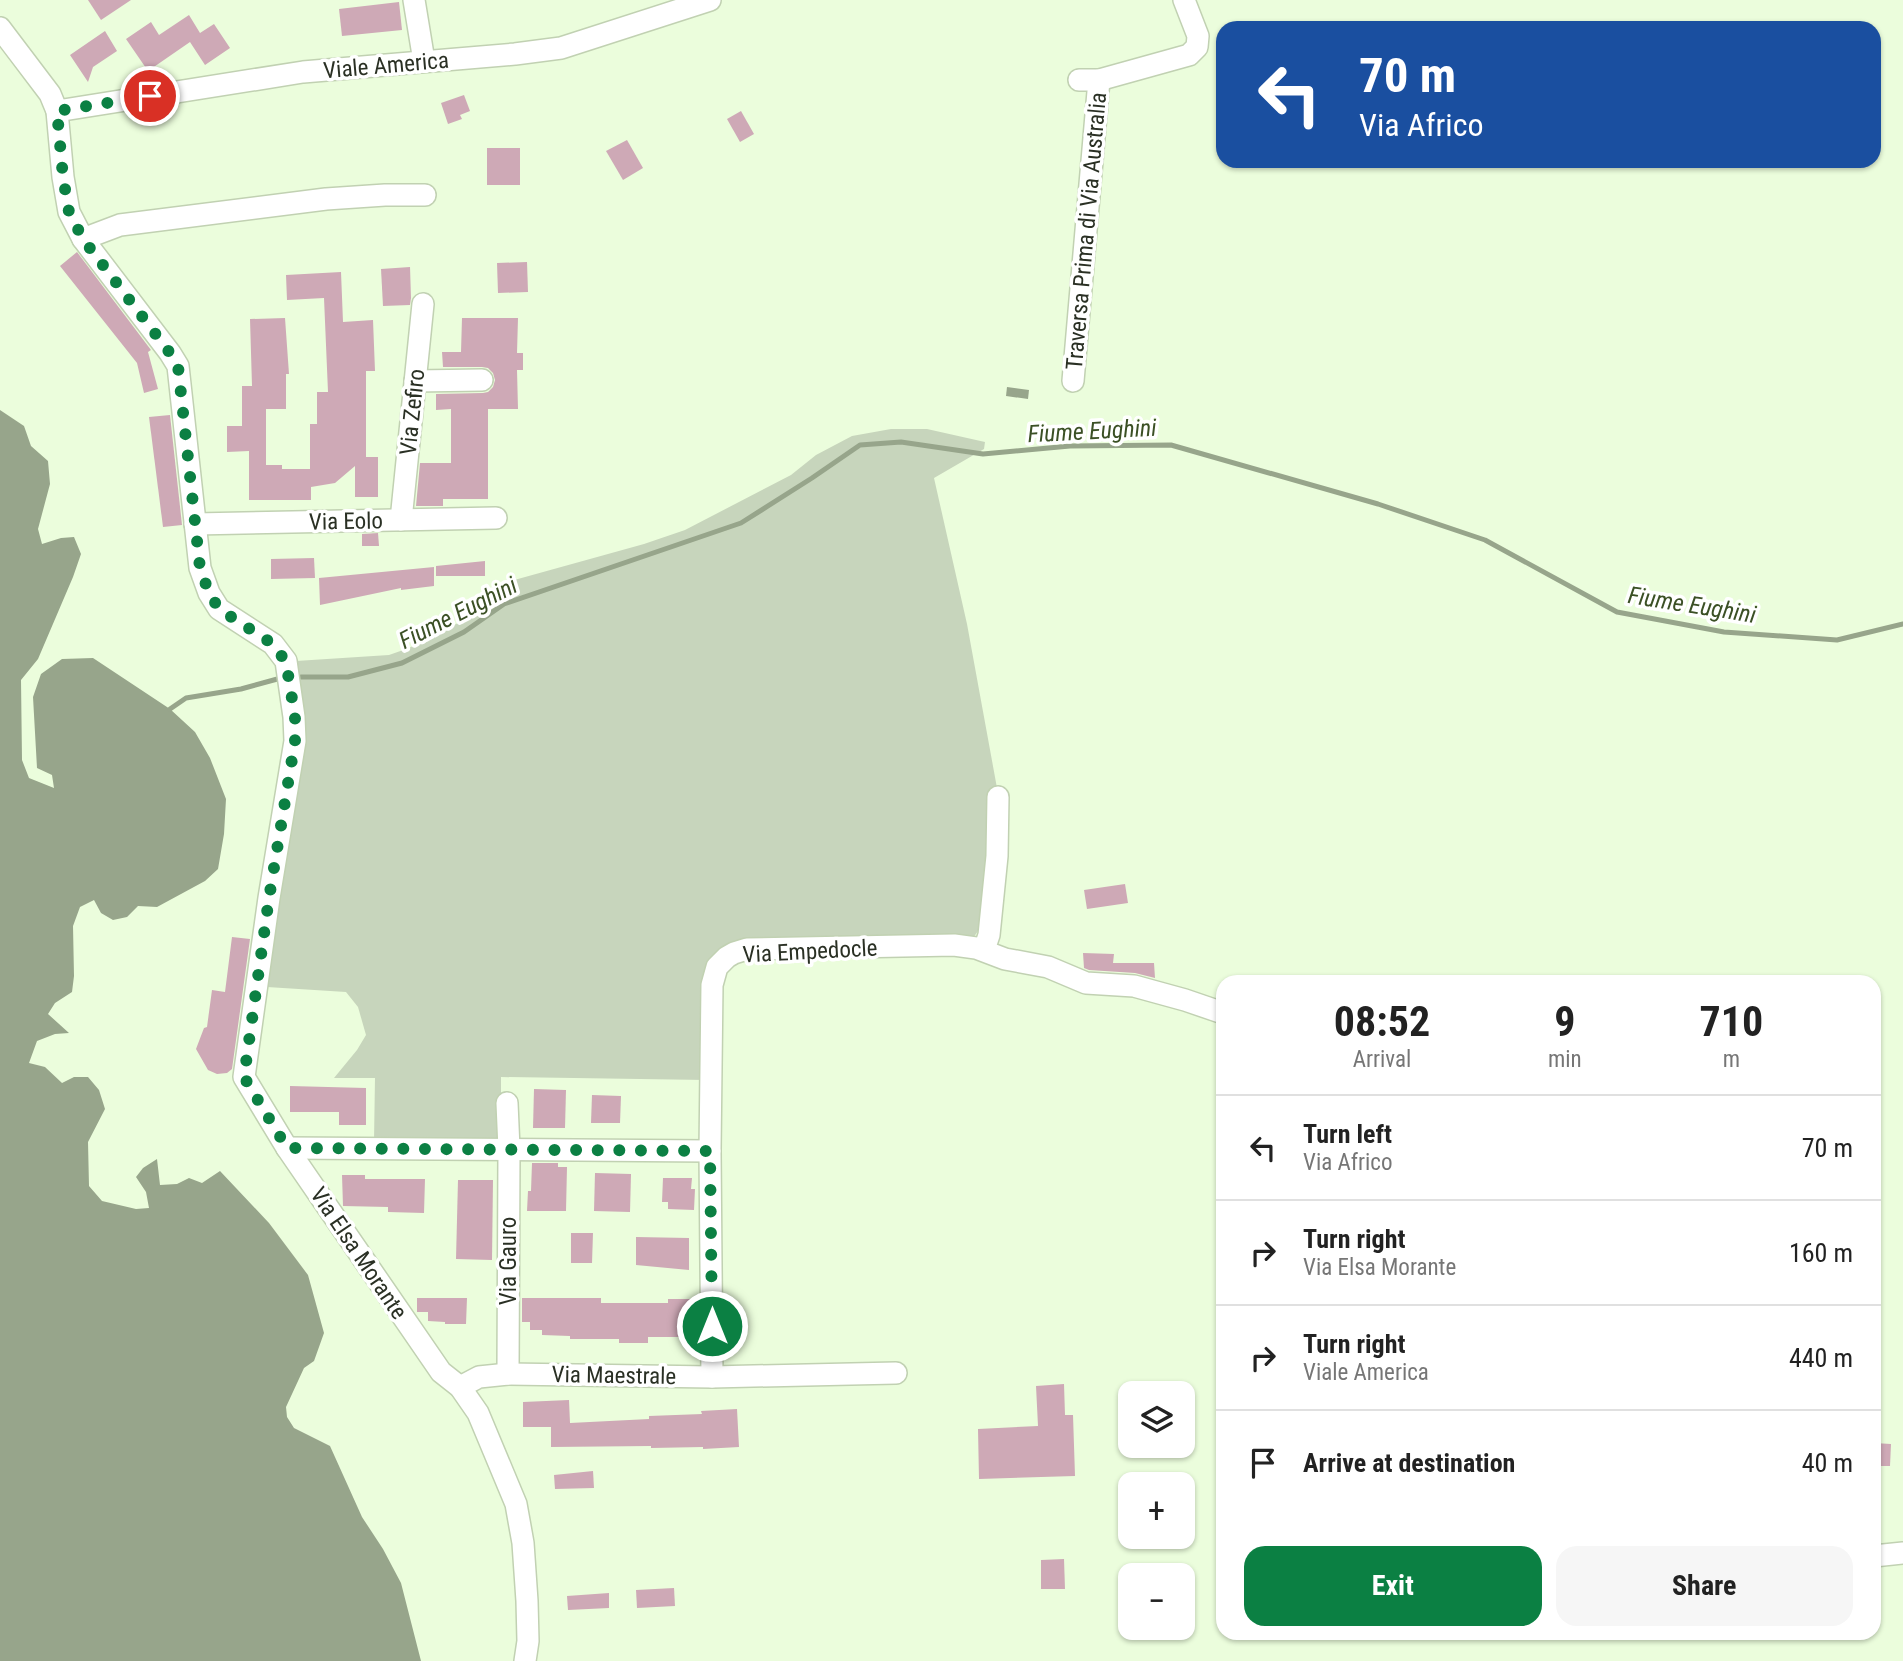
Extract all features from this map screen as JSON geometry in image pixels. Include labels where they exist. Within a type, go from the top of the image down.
[{"type":"street","points":[[414,0],[424,61]]},
{"type":"street","name":"Viale America","points":[[57,111],[303,72],[561,48],[659,8],[710,0]]},
{"type":"street","name":"Traversa Prima di Via Australia","points":[[1073,381],[1089,80],[1189,55],[1197,47],[1198,36],[1184,0]]},
{"type":"street","points":[[0,28],[50,94],[57,111]]},
{"type":"street","name":"Via Elsa Morante","points":[[57,111],[69,212],[83,239],[178,366],[200,568],[209,593],[219,609],[273,644],[286,662],[295,717],[295,741],[269,898],[244,1077],[287,1148],[441,1372],[460,1387],[478,1413],[516,1504],[523,1543],[528,1642],[526,1661]]},
{"type":"street","points":[[83,239],[120,225],[326,199],[425,195]]},
{"type":"street","name":"Via Zefiro","points":[[401,520],[424,304]]},
{"type":"street","points":[[415,381],[482,380]]},
{"type":"street","name":"Via Eolo","points":[[195,524],[496,518]]},
{"type":"street","points":[[984,950],[989,935],[996,869],[998,797]]},
{"type":"street","name":"Via Empedocle","points":[[712,1377],[712,985],[717,967],[727,957],[747,949],[954,945],[1048,967],[1086,983],[1134,986],[1216,1011]]},
{"type":"street","name":"Via Gauro","points":[[507,1104],[508,1374]]},
{"type":"street","points":[[287,1148],[710,1151]]},
{"type":"street","name":"Via Maestrale","points":[[460,1387],[479,1377],[508,1374],[712,1377],[896,1373]]},
{"type":"street","points":[[1881,1555],[1903,1553]]},
{"type":"shaded area","points":[[1007,387],[1029,390],[1028,399],[1006,396]]},
{"type":"shaded area","points":[[0,410],[24,426],[31,446],[48,461],[50,484],[38,529],[42,544],[74,537],[81,554],[38,659],[21,680],[22,760],[29,778],[54,788],[52,775],[37,768],[33,697],[41,674],[62,659],[93,658],[170,709],[195,732],[210,758],[226,799],[218,869],[205,881],[157,907],[138,906],[127,917],[113,920],[101,913],[94,900],[80,907],[73,926],[72,992],[55,1003],[48,1014],[69,1033],[55,1034],[37,1041],[29,1063],[45,1067],[62,1083],[74,1077],[88,1077],[99,1090],[105,1109],[88,1142],[89,1186],[102,1201],[136,1209],[149,1208],[146,1192],[136,1177],[143,1168],[157,1159],[160,1185],[177,1184],[189,1178],[202,1183],[220,1171],[269,1223],[308,1275],[324,1333],[314,1361],[304,1368],[286,1407],[287,1417],[294,1428],[330,1446],[362,1517],[401,1583],[421,1661],[0,1661]]},
{"type":"shaded area","points":[[891,429],[927,429],[985,442],[984,449],[934,478],[967,624],[997,788],[986,914],[971,941],[729,948],[706,1080],[501,1077],[501,1142],[374,1141],[375,1078],[334,1078],[366,1035],[358,1007],[346,992],[267,987],[296,661],[389,655],[409,648],[504,595],[500,584],[685,530],[791,475],[816,455],[852,436]]},
{"type":"building","points":[[88,0],[131,0],[101,20]]},
{"type":"building","points":[[399,2],[402,30],[342,36],[339,9]]},
{"type":"building","points":[[189,15],[200,33],[214,24],[230,48],[205,65],[190,42],[148,71],[126,39],[151,22],[159,35]]},
{"type":"building","points":[[105,31],[117,51],[93,67],[88,82],[70,55]]},
{"type":"building","points":[[464,95],[470,111],[460,115],[462,119],[448,124],[441,103]]},
{"type":"building","points":[[741,111],[754,134],[740,142],[727,119]]},
{"type":"building","points":[[627,140],[643,168],[623,180],[606,151]]},
{"type":"building","points":[[487,148],[520,148],[520,185],[487,185]]},
{"type":"building","points":[[77,252],[151,350],[148,352],[158,389],[144,393],[137,363],[60,266]]},
{"type":"building","points":[[527,262],[528,292],[498,293],[497,263]]},
{"type":"building","points":[[410,267],[410,305],[383,306],[381,269]]},
{"type":"building","points":[[341,272],[343,322],[373,320],[375,371],[366,371],[366,457],[378,457],[378,497],[355,497],[355,466],[335,483],[311,487],[311,500],[249,500],[249,451],[227,452],[227,426],[242,426],[242,386],[252,386],[250,319],[285,318],[289,374],[286,374],[286,409],[266,409],[266,465],[282,465],[282,469],[310,469],[310,424],[317,424],[317,392],[328,392],[324,298],[287,300],[286,275]]},
{"type":"building","points":[[462,318],[518,318],[517,353],[523,353],[523,370],[517,370],[518,409],[488,409],[488,499],[443,499],[443,506],[416,506],[420,463],[451,463],[451,409],[436,410],[436,394],[488,392],[495,380],[488,368],[443,367],[442,352],[461,352]]},
{"type":"building","points":[[170,415],[182,525],[163,527],[149,417]]},
{"type":"building","points":[[378,533],[379,546],[362,546],[362,534]]},
{"type":"building","points":[[314,558],[315,578],[271,579],[271,559]]},
{"type":"building","points":[[485,561],[485,576],[436,576],[436,566]]},
{"type":"building","points":[[434,567],[434,586],[401,588],[320,605],[319,578]]},
{"type":"building","points":[[1125,884],[1128,903],[1087,909],[1084,890]]},
{"type":"building","points":[[232,937],[250,939],[232,1069],[227,1073],[217,1074],[208,1070],[196,1049],[204,1028],[207,1027],[212,990],[225,992]]},
{"type":"building","points":[[1083,953],[1114,954],[1113,963],[1154,963],[1155,978],[1135,973],[1089,970],[1084,968]]},
{"type":"building","points":[[290,1086],[366,1088],[366,1125],[339,1125],[339,1112],[290,1112]]},
{"type":"building","points":[[534,1089],[566,1090],[565,1128],[533,1128]]},
{"type":"building","points":[[592,1095],[621,1096],[620,1123],[591,1123]]},
{"type":"building","points":[[532,1163],[558,1163],[558,1167],[567,1167],[566,1211],[527,1211]]},
{"type":"building","points":[[595,1173],[631,1174],[630,1212],[594,1211]]},
{"type":"building","points":[[342,1175],[365,1175],[365,1179],[425,1179],[424,1213],[388,1212],[388,1207],[343,1206]]},
{"type":"building","points":[[663,1178],[692,1178],[691,1189],[695,1189],[694,1210],[668,1209],[668,1202],[662,1202]]},
{"type":"building","points":[[458,1180],[493,1180],[492,1260],[456,1259]]},
{"type":"building","points":[[571,1233],[593,1233],[592,1263],[571,1263]]},
{"type":"building","points":[[636,1237],[689,1238],[689,1270],[636,1265]]},
{"type":"building","points":[[417,1298],[467,1298],[466,1324],[428,1321],[428,1312],[417,1312]]},
{"type":"building","points":[[522,1298],[601,1298],[601,1303],[668,1303],[668,1299],[697,1299],[696,1337],[648,1337],[648,1343],[619,1343],[619,1339],[570,1339],[570,1336],[542,1335],[542,1330],[530,1330],[530,1322],[522,1322]]},
{"type":"building","points":[[1064,1384],[1065,1415],[1073,1415],[1075,1476],[979,1479],[978,1429],[1038,1426],[1036,1386]]},
{"type":"building","points":[[569,1400],[570,1423],[649,1419],[649,1416],[702,1414],[701,1411],[737,1409],[739,1447],[551,1447],[551,1427],[523,1427],[523,1402]]},
{"type":"building","points":[[1881,1443],[1891,1444],[1890,1466],[1881,1466]]},
{"type":"building","points":[[593,1471],[594,1488],[555,1489],[554,1475]]},
{"type":"building","points":[[1064,1559],[1065,1589],[1041,1589],[1041,1560]]},
{"type":"building","points":[[674,1588],[675,1606],[637,1608],[636,1590]]},
{"type":"building","points":[[609,1593],[609,1608],[568,1610],[567,1596]]},
{"type":"waterway","name":"Fiume Eughini","points":[[301,677],[348,677],[402,663],[464,632],[504,604],[741,523],[860,445],[901,442],[983,454],[1070,446],[1171,445],[1378,504],[1485,540],[1617,612],[1724,632],[1837,640],[1903,624]]},
{"type":"waterway","name":"Fiume Eughini","points":[[170,709],[186,698],[241,689],[281,678]]},
{"type":"route","points":[[150,96],[57,111],[63,177],[69,212],[83,239],[178,366],[200,568],[209,593],[219,609],[273,644],[286,662],[295,717],[295,741],[269,898],[244,1077],[287,1148],[710,1151],[712,1326]]}]
